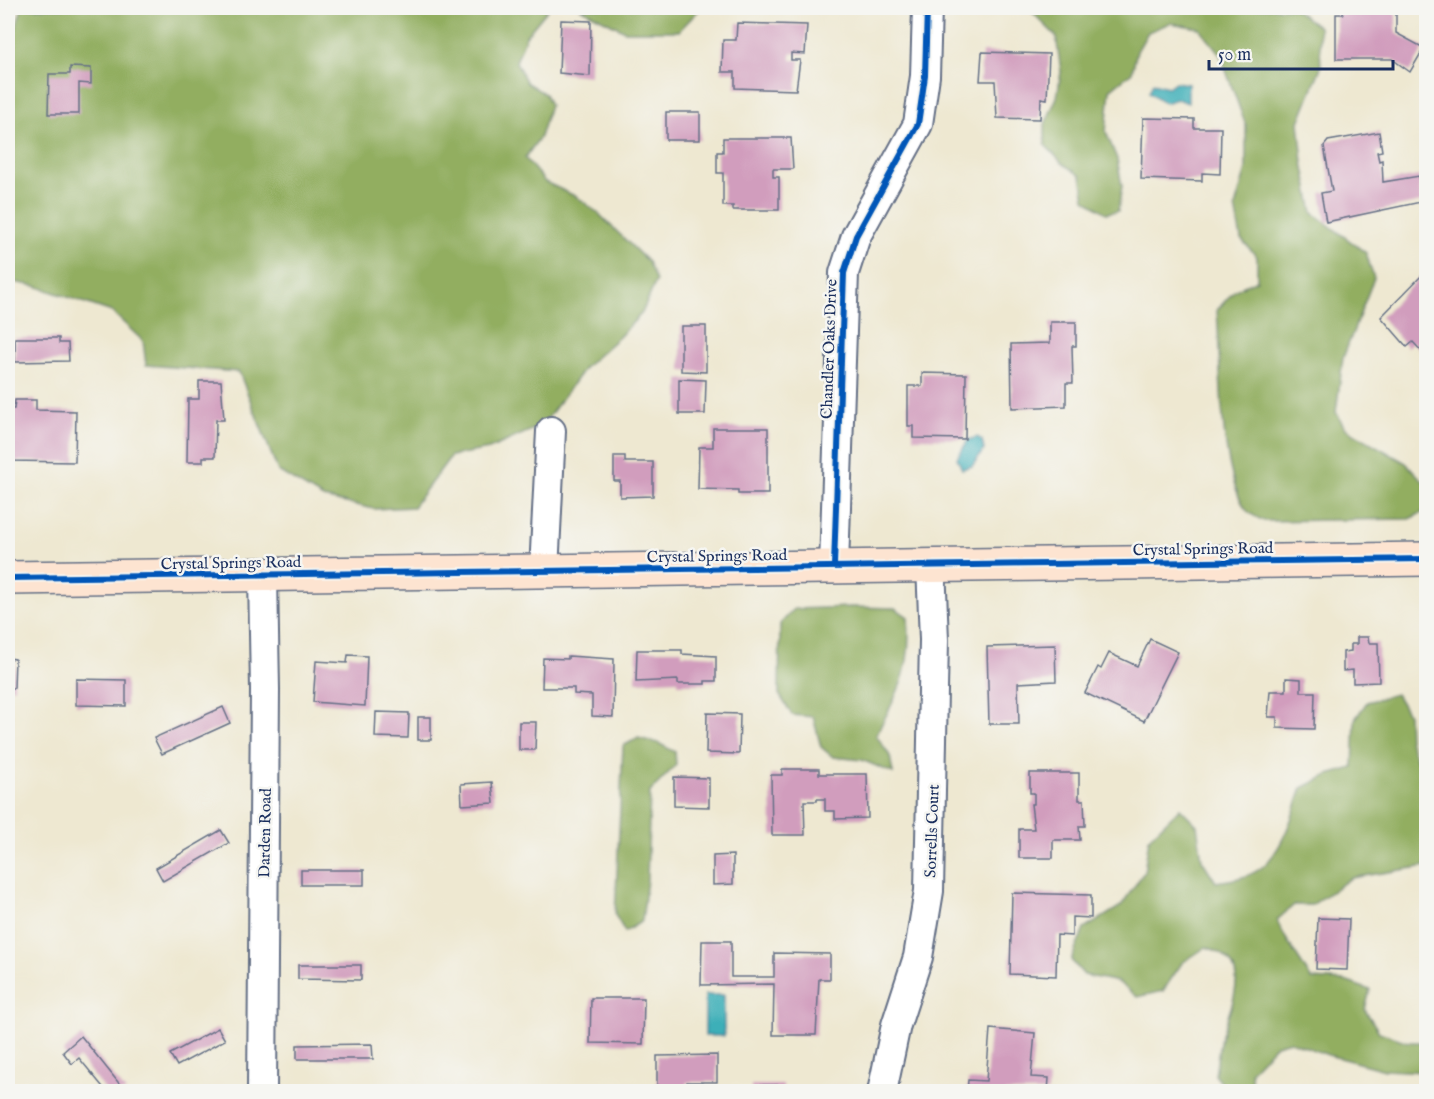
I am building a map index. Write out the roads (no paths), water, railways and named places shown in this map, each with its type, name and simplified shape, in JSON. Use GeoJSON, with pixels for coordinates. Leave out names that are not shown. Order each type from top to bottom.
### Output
{"type":"FeatureCollection","features":[{"type":"Feature","properties":{"kind":"street","name":"Chandler Oaks Drive"},"geometry":{"type":"LineString","coordinates":[[834,566],[844,273],[856,236],[918,124],[925,76],[927,8]]}},
{"type":"Feature","properties":{"kind":"street"},"geometry":{"type":"LineString","coordinates":[[544,571],[551,431]]}},
{"type":"Feature","properties":{"kind":"street","name":"Crystal Springs Road"},"geometry":{"type":"LineString","coordinates":[[8,578],[1426,558]]}},
{"type":"Feature","properties":{"kind":"street","name":"Sorrells Court"},"geometry":{"type":"LineString","coordinates":[[882,1092],[896,1025],[918,957],[929,891],[934,651],[931,565]]}},
{"type":"Feature","properties":{"kind":"street","name":"Darden Road"},"geometry":{"type":"LineString","coordinates":[[262,1092],[263,575]]}},
{"type":"Feature","properties":{"kind":"water"},"geometry":{"type":"Polygon","coordinates":[[[1175,82],[1188,84],[1188,103],[1177,99],[1165,103],[1149,92],[1153,83],[1168,87],[1175,82]]]}},
{"type":"Feature","properties":{"kind":"water"},"geometry":{"type":"Polygon","coordinates":[[[977,437],[982,440],[984,450],[972,466],[962,469],[957,458],[968,440],[977,437]]]}},
{"type":"Feature","properties":{"kind":"water"},"geometry":{"type":"Polygon","coordinates":[[[705,995],[724,995],[724,1036],[705,1036],[705,995]]]}}]}
